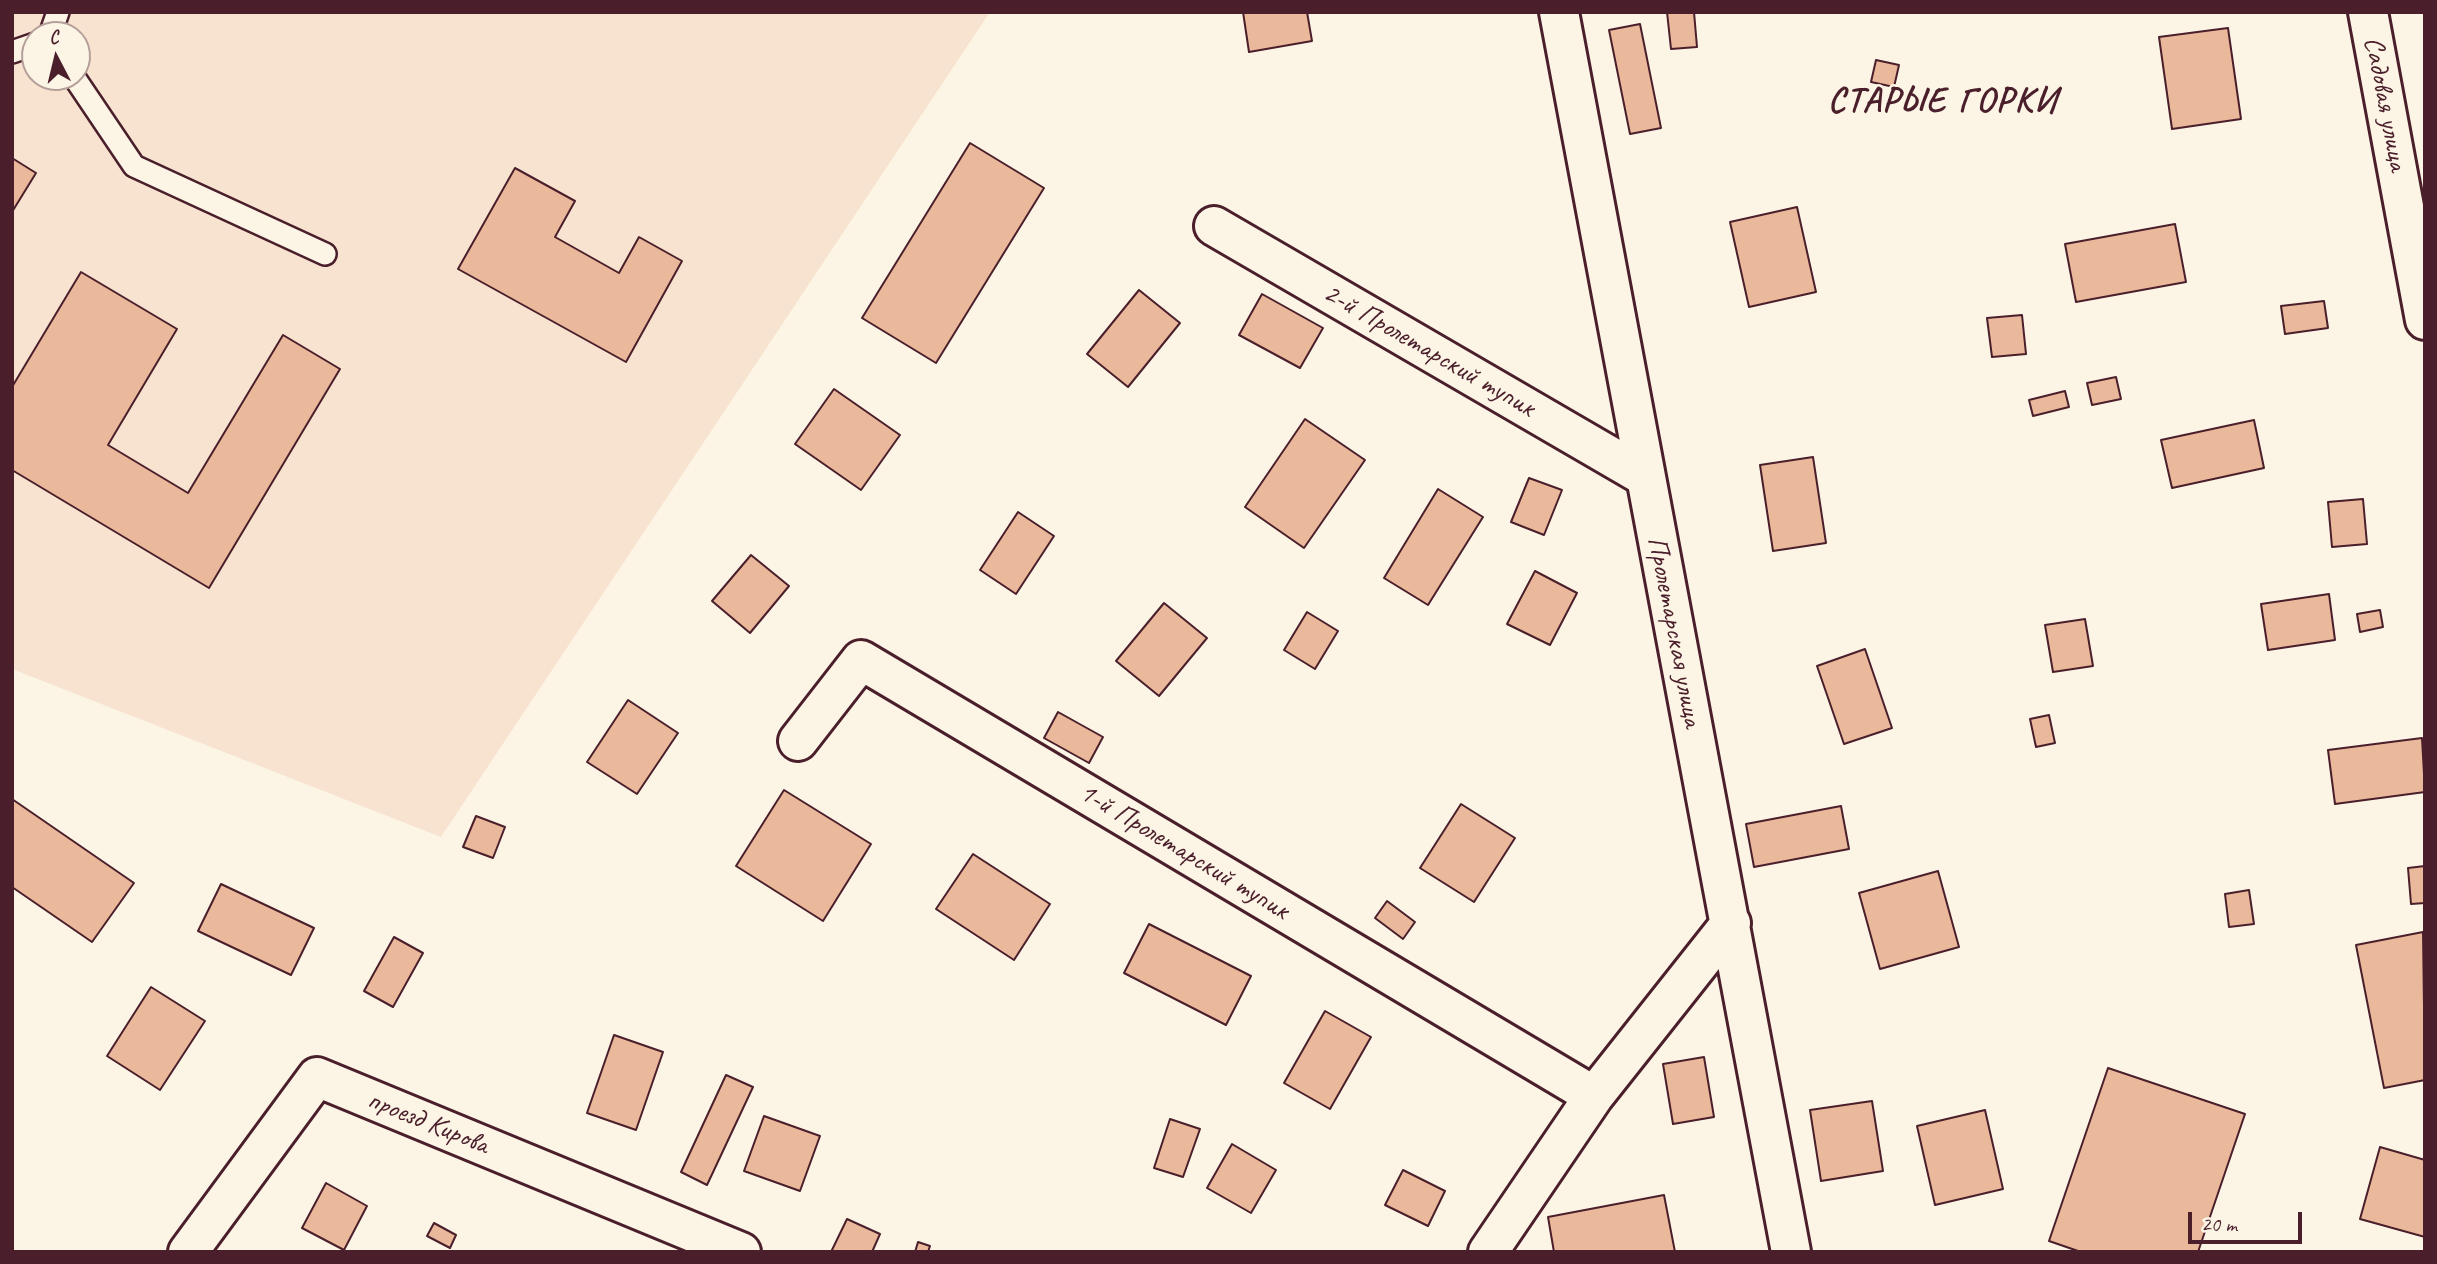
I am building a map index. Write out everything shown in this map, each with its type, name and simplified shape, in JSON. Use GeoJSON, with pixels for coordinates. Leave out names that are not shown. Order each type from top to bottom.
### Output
{"type":"FeatureCollection","features":[{"type":"Feature","properties":{"kind":"street","name":"Пролетарская улица"},"geometry":{"type":"LineString","coordinates":[[1559,12],[1791,1252]]}},
{"type":"Feature","properties":{"kind":"street","name":"Садовая улица"},"geometry":{"type":"LineString","coordinates":[[2368,12],[2425,320]]}},
{"type":"Feature","properties":{"kind":"street","name":"2-й Пролетарский тупик"},"geometry":{"type":"LineString","coordinates":[[1214,226],[1644,476]]}},
{"type":"Feature","properties":{"kind":"street","name":"1-й Пролетарский тупик"},"geometry":{"type":"LineString","coordinates":[[798,741],[861,660],[1594,1096]]}},
{"type":"Feature","properties":{"kind":"street"},"geometry":{"type":"LineString","coordinates":[[1488,1252],[1594,1096],[1731,923]]}},
{"type":"Feature","properties":{"kind":"street","name":"проезд Кирова"},"geometry":{"type":"LineString","coordinates":[[188,1252],[317,1077],[741,1252]]}},
{"type":"Feature","properties":{"kind":"lane"},"geometry":{"type":"LineString","coordinates":[[83,91],[134,166],[325,254]]}},
{"type":"Feature","properties":{"kind":"shaded area"},"geometry":{"type":"Polygon","coordinates":[[[12,12],[990,12],[441,837],[12,669],[12,12]]]}},
{"type":"Feature","properties":{"kind":"building"},"geometry":{"type":"Polygon","coordinates":[[[1243,12],[1307,12],[1312,41],[1249,52],[1243,12]]]}},
{"type":"Feature","properties":{"kind":"building"},"geometry":{"type":"Polygon","coordinates":[[[1667,12],[1694,12],[1697,47],[1671,49],[1667,12]]]}},
{"type":"Feature","properties":{"kind":"building"},"geometry":{"type":"Polygon","coordinates":[[[1640,24],[1661,128],[1630,134],[1609,30],[1640,24]]]}},
{"type":"Feature","properties":{"kind":"building"},"geometry":{"type":"Polygon","coordinates":[[[2228,28],[2241,119],[2172,129],[2159,37],[2228,28]]]}},
{"type":"Feature","properties":{"kind":"building"},"geometry":{"type":"Polygon","coordinates":[[[1876,60],[1899,65],[1894,87],[1871,82],[1876,60]]]}},
{"type":"Feature","properties":{"kind":"building"},"geometry":{"type":"Polygon","coordinates":[[[970,143],[1044,188],[936,363],[862,318],[970,143]]]}},
{"type":"Feature","properties":{"kind":"building"},"geometry":{"type":"Polygon","coordinates":[[[12,158],[36,173],[12,212],[12,158]]]}},
{"type":"Feature","properties":{"kind":"building"},"geometry":{"type":"Polygon","coordinates":[[[515,168],[575,201],[555,237],[619,273],[639,237],[682,261],[626,362],[458,269],[515,168]]]}},
{"type":"Feature","properties":{"kind":"building"},"geometry":{"type":"Polygon","coordinates":[[[1797,207],[1816,292],[1749,307],[1730,222],[1797,207]]]}},
{"type":"Feature","properties":{"kind":"building"},"geometry":{"type":"Polygon","coordinates":[[[2175,224],[2186,282],[2076,302],[2065,244],[2175,224]]]}},
{"type":"Feature","properties":{"kind":"building"},"geometry":{"type":"Polygon","coordinates":[[[81,272],[177,329],[108,445],[188,493],[283,335],[340,369],[209,588],[12,470],[12,387],[81,272]]]}},
{"type":"Feature","properties":{"kind":"building"},"geometry":{"type":"Polygon","coordinates":[[[1139,290],[1180,323],[1128,387],[1087,354],[1139,290]]]}},
{"type":"Feature","properties":{"kind":"building"},"geometry":{"type":"Polygon","coordinates":[[[1262,294],[1323,328],[1300,368],[1239,335],[1262,294]]]}},
{"type":"Feature","properties":{"kind":"building"},"geometry":{"type":"Polygon","coordinates":[[[2324,301],[2328,328],[2285,334],[2281,306],[2324,301]]]}},
{"type":"Feature","properties":{"kind":"building"},"geometry":{"type":"Polygon","coordinates":[[[2022,315],[2026,354],[1992,357],[1987,318],[2022,315]]]}},
{"type":"Feature","properties":{"kind":"building"},"geometry":{"type":"Polygon","coordinates":[[[2116,377],[2121,399],[2092,405],[2087,383],[2116,377]]]}},
{"type":"Feature","properties":{"kind":"building"},"geometry":{"type":"Polygon","coordinates":[[[834,389],[900,435],[861,490],[795,444],[834,389]]]}},
{"type":"Feature","properties":{"kind":"building"},"geometry":{"type":"Polygon","coordinates":[[[2065,391],[2069,407],[2033,416],[2029,400],[2065,391]]]}},
{"type":"Feature","properties":{"kind":"building"},"geometry":{"type":"Polygon","coordinates":[[[1305,419],[1365,460],[1304,548],[1245,507],[1305,419]]]}},
{"type":"Feature","properties":{"kind":"building"},"geometry":{"type":"Polygon","coordinates":[[[2254,420],[2264,468],[2172,488],[2161,440],[2254,420]]]}},
{"type":"Feature","properties":{"kind":"building"},"geometry":{"type":"Polygon","coordinates":[[[1813,457],[1826,543],[1773,551],[1760,465],[1813,457]]]}},
{"type":"Feature","properties":{"kind":"building"},"geometry":{"type":"Polygon","coordinates":[[[1529,478],[1562,490],[1544,535],[1511,522],[1529,478]]]}},
{"type":"Feature","properties":{"kind":"building"},"geometry":{"type":"Polygon","coordinates":[[[1438,489],[1483,517],[1428,605],[1384,578],[1438,489]]]}},
{"type":"Feature","properties":{"kind":"building"},"geometry":{"type":"Polygon","coordinates":[[[2363,499],[2367,544],[2332,547],[2328,502],[2363,499]]]}},
{"type":"Feature","properties":{"kind":"building"},"geometry":{"type":"Polygon","coordinates":[[[1018,512],[1054,536],[1016,594],[980,570],[1018,512]]]}},
{"type":"Feature","properties":{"kind":"building"},"geometry":{"type":"Polygon","coordinates":[[[751,555],[789,586],[750,633],[712,601],[751,555]]]}},
{"type":"Feature","properties":{"kind":"building"},"geometry":{"type":"Polygon","coordinates":[[[1535,571],[1577,593],[1550,645],[1507,624],[1535,571]]]}},
{"type":"Feature","properties":{"kind":"building"},"geometry":{"type":"Polygon","coordinates":[[[2329,594],[2335,640],[2268,650],[2261,604],[2329,594]]]}},
{"type":"Feature","properties":{"kind":"building"},"geometry":{"type":"Polygon","coordinates":[[[1164,603],[1207,638],[1159,696],[1116,661],[1164,603]]]}},
{"type":"Feature","properties":{"kind":"building"},"geometry":{"type":"Polygon","coordinates":[[[2380,610],[2383,627],[2360,632],[2357,614],[2380,610]]]}},
{"type":"Feature","properties":{"kind":"building"},"geometry":{"type":"Polygon","coordinates":[[[1307,612],[1338,631],[1315,669],[1284,650],[1307,612]]]}},
{"type":"Feature","properties":{"kind":"building"},"geometry":{"type":"Polygon","coordinates":[[[2085,619],[2093,666],[2053,672],[2045,625],[2085,619]]]}},
{"type":"Feature","properties":{"kind":"building"},"geometry":{"type":"Polygon","coordinates":[[[1865,649],[1892,728],[1844,744],[1817,666],[1865,649]]]}},
{"type":"Feature","properties":{"kind":"building"},"geometry":{"type":"Polygon","coordinates":[[[628,700],[678,733],[637,794],[587,762],[628,700]]]}},
{"type":"Feature","properties":{"kind":"building"},"geometry":{"type":"Polygon","coordinates":[[[1058,712],[1103,737],[1089,763],[1044,738],[1058,712]]]}},
{"type":"Feature","properties":{"kind":"building"},"geometry":{"type":"Polygon","coordinates":[[[2049,715],[2055,743],[2036,747],[2030,719],[2049,715]]]}},
{"type":"Feature","properties":{"kind":"building"},"geometry":{"type":"Polygon","coordinates":[[[2422,738],[2425,792],[2335,804],[2328,750],[2422,738]]]}},
{"type":"Feature","properties":{"kind":"building"},"geometry":{"type":"Polygon","coordinates":[[[784,790],[871,844],[823,921],[736,866],[784,790]]]}},
{"type":"Feature","properties":{"kind":"building"},"geometry":{"type":"Polygon","coordinates":[[[12,799],[134,883],[92,942],[12,887],[12,799]]]}},
{"type":"Feature","properties":{"kind":"building"},"geometry":{"type":"Polygon","coordinates":[[[1461,804],[1515,838],[1474,902],[1420,868],[1461,804]]]}},
{"type":"Feature","properties":{"kind":"building"},"geometry":{"type":"Polygon","coordinates":[[[1841,806],[1849,849],[1754,867],[1746,824],[1841,806]]]}},
{"type":"Feature","properties":{"kind":"building"},"geometry":{"type":"Polygon","coordinates":[[[476,816],[505,827],[493,858],[463,847],[476,816]]]}},
{"type":"Feature","properties":{"kind":"building"},"geometry":{"type":"Polygon","coordinates":[[[973,854],[1050,904],[1014,960],[936,909],[973,854]]]}},
{"type":"Feature","properties":{"kind":"building"},"geometry":{"type":"Polygon","coordinates":[[[2425,866],[2425,903],[2411,904],[2408,868],[2425,866]]]}},
{"type":"Feature","properties":{"kind":"building"},"geometry":{"type":"Polygon","coordinates":[[[1938,871],[1959,947],[1880,969],[1859,893],[1938,871]]]}},
{"type":"Feature","properties":{"kind":"building"},"geometry":{"type":"Polygon","coordinates":[[[221,884],[314,928],[291,975],[198,931],[221,884]]]}},
{"type":"Feature","properties":{"kind":"building"},"geometry":{"type":"Polygon","coordinates":[[[2249,890],[2254,924],[2229,927],[2225,894],[2249,890]]]}},
{"type":"Feature","properties":{"kind":"building"},"geometry":{"type":"Polygon","coordinates":[[[1387,901],[1415,922],[1403,939],[1375,918],[1387,901]]]}},
{"type":"Feature","properties":{"kind":"building"},"geometry":{"type":"Polygon","coordinates":[[[1149,924],[1251,976],[1226,1025],[1124,973],[1149,924]]]}},
{"type":"Feature","properties":{"kind":"building"},"geometry":{"type":"Polygon","coordinates":[[[2423,932],[2425,1080],[2384,1088],[2356,945],[2423,932]]]}},
{"type":"Feature","properties":{"kind":"building"},"geometry":{"type":"Polygon","coordinates":[[[394,937],[423,953],[393,1007],[364,991],[394,937]]]}},
{"type":"Feature","properties":{"kind":"building"},"geometry":{"type":"Polygon","coordinates":[[[151,987],[205,1021],[160,1090],[107,1056],[151,987]]]}},
{"type":"Feature","properties":{"kind":"building"},"geometry":{"type":"Polygon","coordinates":[[[1325,1011],[1371,1037],[1330,1109],[1284,1083],[1325,1011]]]}},
{"type":"Feature","properties":{"kind":"building"},"geometry":{"type":"Polygon","coordinates":[[[614,1035],[663,1052],[636,1130],[587,1113],[614,1035]]]}},
{"type":"Feature","properties":{"kind":"building"},"geometry":{"type":"Polygon","coordinates":[[[1704,1057],[1714,1117],[1673,1124],[1663,1064],[1704,1057]]]}},
{"type":"Feature","properties":{"kind":"building"},"geometry":{"type":"Polygon","coordinates":[[[2108,1068],[2245,1114],[2198,1252],[2081,1252],[2049,1241],[2108,1068]]]}},
{"type":"Feature","properties":{"kind":"building"},"geometry":{"type":"Polygon","coordinates":[[[726,1075],[753,1087],[707,1185],[681,1172],[726,1075]]]}},
{"type":"Feature","properties":{"kind":"building"},"geometry":{"type":"Polygon","coordinates":[[[1872,1101],[1883,1171],[1821,1181],[1810,1110],[1872,1101]]]}},
{"type":"Feature","properties":{"kind":"building"},"geometry":{"type":"Polygon","coordinates":[[[1985,1110],[2003,1189],[1935,1205],[1917,1126],[1985,1110]]]}},
{"type":"Feature","properties":{"kind":"building"},"geometry":{"type":"Polygon","coordinates":[[[764,1116],[820,1136],[800,1191],[744,1171],[764,1116]]]}},
{"type":"Feature","properties":{"kind":"building"},"geometry":{"type":"Polygon","coordinates":[[[1170,1119],[1200,1129],[1183,1177],[1154,1168],[1170,1119]]]}},
{"type":"Feature","properties":{"kind":"building"},"geometry":{"type":"Polygon","coordinates":[[[1232,1144],[1276,1170],[1251,1213],[1207,1188],[1232,1144]]]}},
{"type":"Feature","properties":{"kind":"building"},"geometry":{"type":"Polygon","coordinates":[[[2380,1147],[2425,1160],[2425,1237],[2360,1219],[2380,1147]]]}},
{"type":"Feature","properties":{"kind":"building"},"geometry":{"type":"Polygon","coordinates":[[[1403,1170],[1445,1191],[1428,1226],[1385,1205],[1403,1170]]]}},
{"type":"Feature","properties":{"kind":"building"},"geometry":{"type":"Polygon","coordinates":[[[326,1183],[367,1206],[344,1250],[302,1228],[326,1183]]]}},
{"type":"Feature","properties":{"kind":"building"},"geometry":{"type":"Polygon","coordinates":[[[1664,1195],[1675,1252],[1554,1252],[1548,1217],[1664,1195]]]}},
{"type":"Feature","properties":{"kind":"building"},"geometry":{"type":"Polygon","coordinates":[[[847,1219],[880,1234],[872,1252],[831,1252],[847,1219]]]}},
{"type":"Feature","properties":{"kind":"building"},"geometry":{"type":"Polygon","coordinates":[[[434,1223],[456,1235],[450,1248],[427,1236],[434,1223]]]}},
{"type":"Feature","properties":{"kind":"building"},"geometry":{"type":"Polygon","coordinates":[[[918,1242],[930,1246],[928,1252],[915,1252],[918,1242]]]}},
{"type":"Feature","properties":{"kind":"district","name":"СТАРЫЕ ГОРКИ"},"geometry":{"type":"Point","coordinates":[1943,102]}}]}
